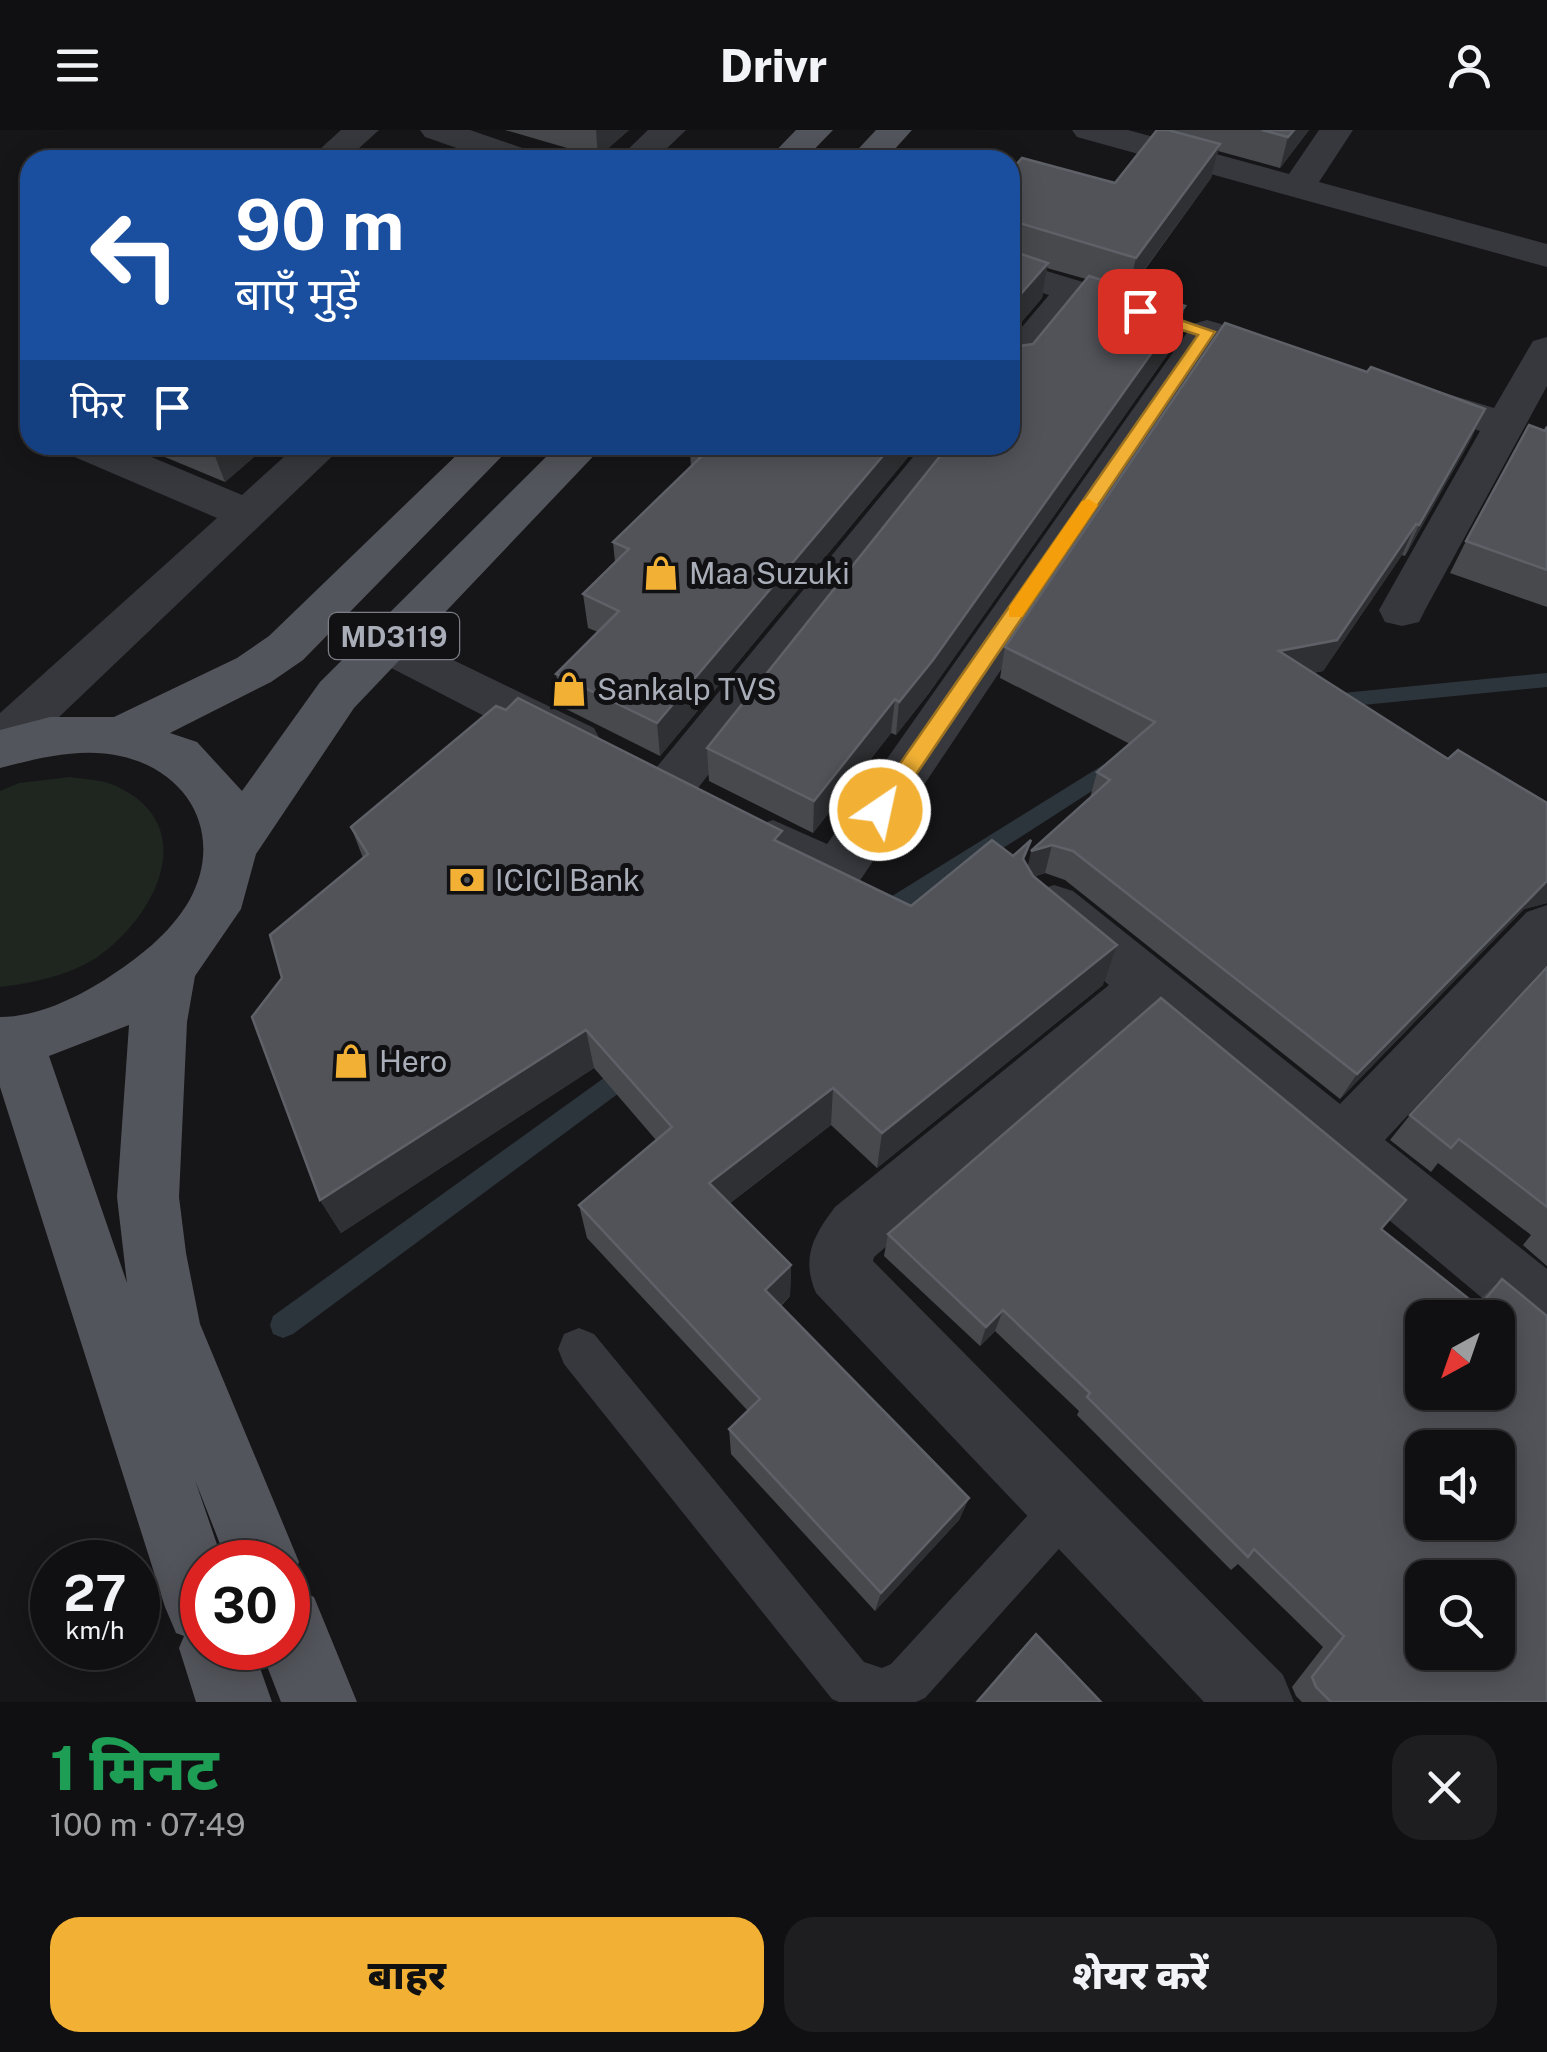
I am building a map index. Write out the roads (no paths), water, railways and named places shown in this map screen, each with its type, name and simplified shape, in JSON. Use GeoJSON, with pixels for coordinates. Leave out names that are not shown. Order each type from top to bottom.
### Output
{"type":"FeatureCollection","features":[{"type":"Feature","properties":{"kind":"main road"},"geometry":{"type":"LineString","coordinates":[[795,150],[816,130]]}},
{"type":"Feature","properties":{"kind":"main road"},"geometry":{"type":"LineString","coordinates":[[874,150],[895,130]]}},
{"type":"Feature","properties":{"kind":"main road","name":"MD3119"},"geometry":{"type":"LineString","coordinates":[[120,736],[254,670],[286,648],[482,455]]}},
{"type":"Feature","properties":{"kind":"main road","name":"MD3119"},"geometry":{"type":"LineString","coordinates":[[231,848],[338,695],[573,455]]}},
{"type":"Feature","properties":{"kind":"main road"},"geometry":{"type":"LineString","coordinates":[[17,733],[120,736],[179,756],[218,795],[231,848],[214,909],[168,968],[98,1015],[7,1042],[180,1543]]}},
{"type":"Feature","properties":{"kind":"main road"},"geometry":{"type":"LineString","coordinates":[[168,968],[158,1022],[148,1197],[154,1253],[168,1324],[254,1540]]}},
{"type":"Feature","properties":{"kind":"main road"},"geometry":{"type":"LineString","coordinates":[[223,1670],[234,1702]]}},
{"type":"Feature","properties":{"kind":"main road"},"geometry":{"type":"LineString","coordinates":[[306,1670],[319,1702]]}},
{"type":"Feature","properties":{"kind":"street"},"geometry":{"type":"LineString","coordinates":[[337,150],[362,130]]}},
{"type":"Feature","properties":{"kind":"street"},"geometry":{"type":"LineString","coordinates":[[437,130],[495,150]]}},
{"type":"Feature","properties":{"kind":"street"},"geometry":{"type":"LineString","coordinates":[[646,150],[670,130]]}},
{"type":"Feature","properties":{"kind":"street"},"geometry":{"type":"LineString","coordinates":[[1089,130],[1547,256]]}},
{"type":"Feature","properties":{"kind":"street"},"geometry":{"type":"LineString","coordinates":[[1298,186],[1336,130]]}},
{"type":"Feature","properties":{"kind":"street"},"geometry":{"type":"LineString","coordinates":[[386,644],[836,874],[1226,338],[1020,274]]}},
{"type":"Feature","properties":{"kind":"street"},"geometry":{"type":"LineString","coordinates":[[1020,356],[1074,290]]}},
{"type":"Feature","properties":{"kind":"street"},"geometry":{"type":"LineString","coordinates":[[1402,610],[1547,349]]}},
{"type":"Feature","properties":{"kind":"street"},"geometry":{"type":"LineString","coordinates":[[1374,385],[1504,425]]}},
{"type":"Feature","properties":{"kind":"street"},"geometry":{"type":"LineString","coordinates":[[108,455],[247,514]]}},
{"type":"Feature","properties":{"kind":"street"},"geometry":{"type":"LineString","coordinates":[[17,733],[311,455]]}},
{"type":"Feature","properties":{"kind":"street"},"geometry":{"type":"LineString","coordinates":[[671,789],[938,455]]}},
{"type":"Feature","properties":{"kind":"street"},"geometry":{"type":"LineString","coordinates":[[1044,899],[1547,1310]]}},
{"type":"Feature","properties":{"kind":"street"},"geometry":{"type":"LineString","coordinates":[[1343,1142],[1547,928]]}},
{"type":"Feature","properties":{"kind":"street"},"geometry":{"type":"LineString","coordinates":[[1152,984],[857,1228],[844,1246],[839,1271],[1256,1702]]}},
{"type":"Feature","properties":{"kind":"lane"},"geometry":{"type":"LineString","coordinates":[[578,1350],[848,1682],[882,1692],[908,1680],[1068,1506]]}},
{"type":"Feature","properties":{"kind":"waterway"},"geometry":{"type":"LineString","coordinates":[[1322,702],[1547,680]]}},
{"type":"Feature","properties":{"kind":"waterway"},"geometry":{"type":"LineString","coordinates":[[876,918],[1119,763]]}},
{"type":"Feature","properties":{"kind":"waterway"},"geometry":{"type":"LineString","coordinates":[[283,1325],[633,1068]]}},
{"type":"Feature","properties":{"kind":"place","name":"Maa Suzuki"},"geometry":{"type":"Point","coordinates":[661,573]}},
{"type":"Feature","properties":{"kind":"place","name":"Sankalp TVS"},"geometry":{"type":"Point","coordinates":[569,689]}},
{"type":"Feature","properties":{"kind":"place","name":"ICICI Bank"},"geometry":{"type":"Point","coordinates":[467,880]}},
{"type":"Feature","properties":{"kind":"place","name":"Hero"},"geometry":{"type":"Point","coordinates":[351,1061]}}]}
